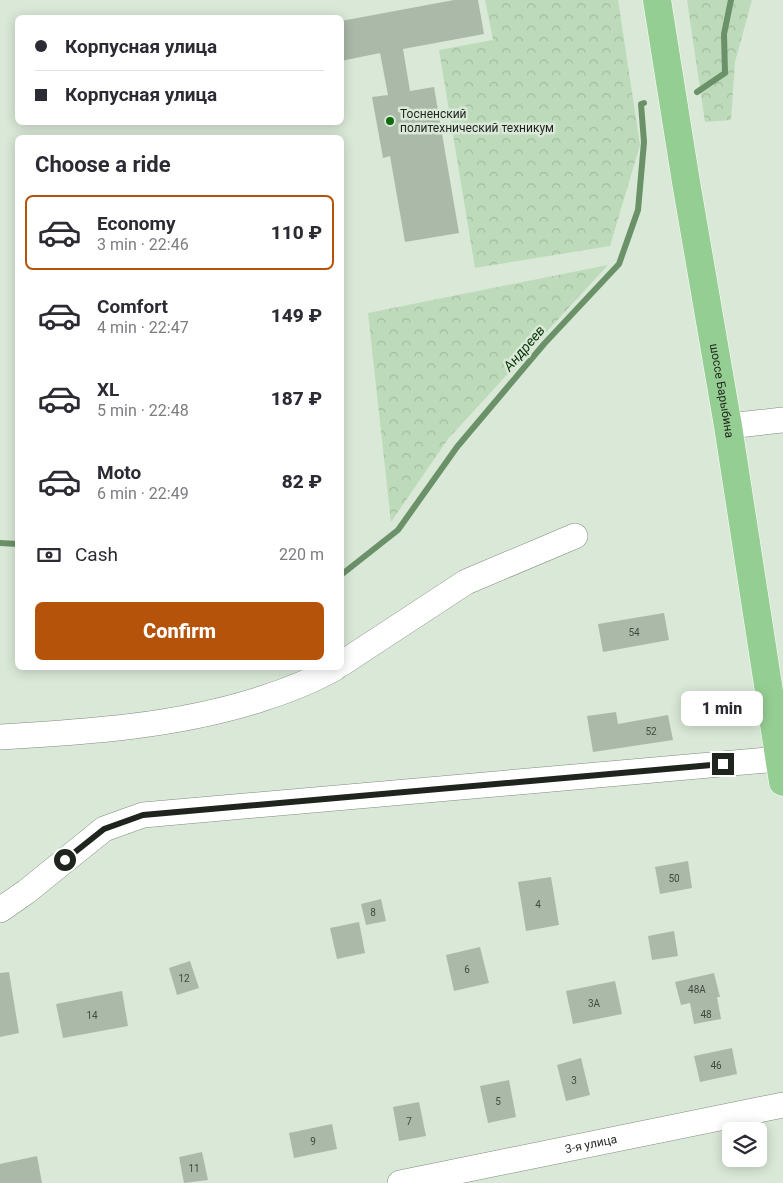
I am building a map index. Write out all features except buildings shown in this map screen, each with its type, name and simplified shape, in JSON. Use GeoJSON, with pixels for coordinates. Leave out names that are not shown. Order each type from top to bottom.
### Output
{"type":"FeatureCollection","features":[{"type":"Feature","properties":{"kind":"main road","name":"шоссе Барыбина"},"geometry":{"type":"LineString","coordinates":[[657,0],[728,426],[781,771]]}},
{"type":"Feature","properties":{"kind":"street"},"geometry":{"type":"LineString","coordinates":[[728,426],[783,420]]}},
{"type":"Feature","properties":{"kind":"street"},"geometry":{"type":"LineString","coordinates":[[344,662],[466,582],[575,536]]}},
{"type":"Feature","properties":{"kind":"street"},"geometry":{"type":"LineString","coordinates":[[0,737],[118,728],[178,720],[240,706],[289,690],[331,670]]}},
{"type":"Feature","properties":{"kind":"street"},"geometry":{"type":"LineString","coordinates":[[0,910],[26,892],[104,829],[143,815],[781,771]]}},
{"type":"Feature","properties":{"kind":"street","name":"3-я улица"},"geometry":{"type":"LineString","coordinates":[[400,1183],[783,1105]]}},
{"type":"Feature","properties":{"kind":"green space"},"geometry":{"type":"Polygon","coordinates":[[[485,0],[618,0],[640,145],[610,246],[475,268],[439,50],[493,40],[485,0]]]}},
{"type":"Feature","properties":{"kind":"green space"},"geometry":{"type":"Polygon","coordinates":[[[687,0],[752,0],[735,62],[731,120],[705,122],[687,0]]]}},
{"type":"Feature","properties":{"kind":"green space"},"geometry":{"type":"Polygon","coordinates":[[[608,265],[448,439],[391,522],[368,313],[608,265]]]}},
{"type":"Feature","properties":{"kind":"waterway","name":"Андреев"},"geometry":{"type":"LineString","coordinates":[[697,92],[725,73],[724,34],[731,0]]}},
{"type":"Feature","properties":{"kind":"waterway","name":"Андреев"},"geometry":{"type":"LineString","coordinates":[[344,573],[398,530],[457,447],[544,344],[619,264],[638,210],[644,142],[641,104],[644,103]]}},
{"type":"Feature","properties":{"kind":"waterway","name":"Андреев"},"geometry":{"type":"LineString","coordinates":[[0,543],[15,544]]}},
{"type":"Feature","properties":{"kind":"place","name":"Тосненский политехнический техникум"},"geometry":{"type":"Point","coordinates":[390,121]}},
{"type":"Feature","properties":{"kind":"route"},"geometry":{"type":"LineString","coordinates":[[65,860],[104,829],[143,815],[723,764]]}}]}
